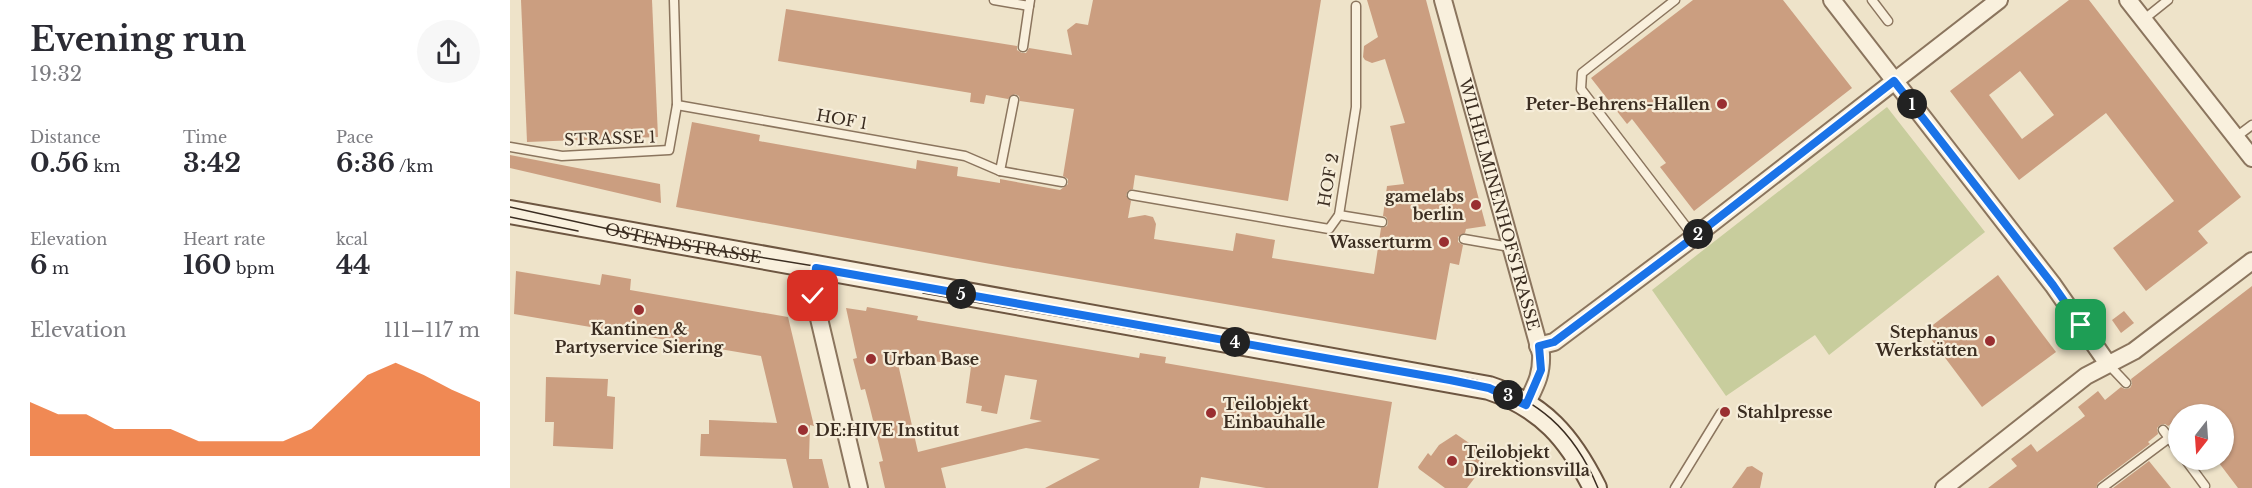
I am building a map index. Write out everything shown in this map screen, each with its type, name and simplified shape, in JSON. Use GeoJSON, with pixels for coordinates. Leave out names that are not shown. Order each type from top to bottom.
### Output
{"type":"FeatureCollection","features":[{"type":"Feature","properties":{"kind":"street","name":"WILHELMINENHOFSTRASSE"},"geometry":{"type":"LineString","coordinates":[[1443,0],[1539,346],[1541,370],[1526,405]]}},
{"type":"Feature","properties":{"kind":"street"},"geometry":{"type":"LineString","coordinates":[[1832,0],[2053,285],[2108,364]]}},
{"type":"Feature","properties":{"kind":"street"},"geometry":{"type":"LineString","coordinates":[[1539,346],[1554,342],[1694,237],[1999,0]]}},
{"type":"Feature","properties":{"kind":"street"},"geometry":{"type":"LineString","coordinates":[[2128,0],[2252,158]]}},
{"type":"Feature","properties":{"kind":"street","name":"OSTENDSTRASSE"},"geometry":{"type":"LineString","coordinates":[[510,212],[1450,380],[1489,388],[1526,405]]}},
{"type":"Feature","properties":{"kind":"street"},"geometry":{"type":"LineString","coordinates":[[1944,488],[2086,376],[2134,351],[2252,261]]}},
{"type":"Feature","properties":{"kind":"street"},"geometry":{"type":"LineString","coordinates":[[816,268],[813,293],[859,488]]}},
{"type":"Feature","properties":{"kind":"street"},"geometry":{"type":"LineString","coordinates":[[1526,405],[1545,418],[1566,438],[1595,488]]}},
{"type":"Feature","properties":{"kind":"lane","name":"STRASSE 1"},"geometry":{"type":"LineString","coordinates":[[510,147],[562,156],[669,150],[676,105],[674,0]]}},
{"type":"Feature","properties":{"kind":"lane"},"geometry":{"type":"LineString","coordinates":[[994,0],[1030,3],[1023,47]]}},
{"type":"Feature","properties":{"kind":"lane"},"geometry":{"type":"LineString","coordinates":[[1675,0],[1582,73],[1581,89],[1694,237]]}},
{"type":"Feature","properties":{"kind":"lane"},"geometry":{"type":"LineString","coordinates":[[1872,0],[1888,21]]}},
{"type":"Feature","properties":{"kind":"lane"},"geometry":{"type":"LineString","coordinates":[[2143,20],[2168,0]]}},
{"type":"Feature","properties":{"kind":"lane","name":"HOF 2"},"geometry":{"type":"LineString","coordinates":[[1132,195],[1329,229],[1339,215],[1356,107],[1356,6]]}},
{"type":"Feature","properties":{"kind":"lane"},"geometry":{"type":"LineString","coordinates":[[1000,171],[1014,100]]}},
{"type":"Feature","properties":{"kind":"lane","name":"HOF 1"},"geometry":{"type":"LineString","coordinates":[[676,105],[964,156],[1000,171],[1062,182]]}},
{"type":"Feature","properties":{"kind":"lane"},"geometry":{"type":"LineString","coordinates":[[2236,137],[2252,125]]}},
{"type":"Feature","properties":{"kind":"lane"},"geometry":{"type":"LineString","coordinates":[[1339,215],[1382,222]]}},
{"type":"Feature","properties":{"kind":"lane"},"geometry":{"type":"LineString","coordinates":[[1464,239],[1510,247]]}},
{"type":"Feature","properties":{"kind":"lane"},"geometry":{"type":"LineString","coordinates":[[2108,364],[2126,383]]}},
{"type":"Feature","properties":{"kind":"lane"},"geometry":{"type":"LineString","coordinates":[[1675,488],[1721,413]]}},
{"type":"Feature","properties":{"kind":"lane"},"geometry":{"type":"LineString","coordinates":[[2102,488],[2166,434],[2168,437]]}},
{"type":"Feature","properties":{"kind":"lane"},"geometry":{"type":"LineString","coordinates":[[2193,470],[2205,486]]}},
{"type":"Feature","properties":{"kind":"green space"},"geometry":{"type":"Polygon","coordinates":[[[1887,107],[1985,232],[1829,355],[1815,335],[1726,396],[1652,290],[1887,107]]]}},
{"type":"Feature","properties":{"kind":"building"},"geometry":{"type":"Polygon","coordinates":[[[521,0],[652,0],[658,137],[527,142],[521,0]]]}},
{"type":"Feature","properties":{"kind":"building"},"geometry":{"type":"Polygon","coordinates":[[[1093,0],[1321,0],[1288,201],[1135,175],[1133,189],[1126,195],[1131,201],[1128,218],[1145,215],[1153,217],[1156,224],[1154,239],[1233,251],[1236,233],[1275,240],[1272,258],[1374,274],[1381,228],[1387,226],[1388,222],[1383,216],[1387,186],[1404,184],[1390,126],[1405,123],[1385,59],[1372,63],[1363,57],[1364,46],[1378,37],[1367,0],[1426,0],[1486,226],[1466,229],[1465,233],[1458,237],[1458,242],[1463,245],[1459,265],[1450,263],[1436,340],[985,263],[676,207],[692,122],[760,135],[759,141],[916,169],[917,160],[958,167],[957,176],[1000,183],[1000,179],[1060,190],[1068,184],[1068,179],[1063,176],[1074,109],[1020,101],[1019,96],[1015,94],[1008,99],[986,95],[984,104],[970,102],[971,93],[778,61],[786,9],[1017,46],[1017,50],[1022,53],[1026,53],[1029,48],[1072,55],[1067,30],[1076,23],[1088,25],[1093,0]]]}},
{"type":"Feature","properties":{"kind":"building","name":"Peter-Behrens-Hallen"},"geometry":{"type":"Polygon","coordinates":[[[1693,0],[1783,0],[1852,88],[1694,211],[1660,167],[1666,163],[1632,119],[1627,124],[1591,78],[1693,0]]]}},
{"type":"Feature","properties":{"kind":"building"},"geometry":{"type":"Polygon","coordinates":[[[2069,0],[2089,0],[2241,197],[2198,231],[2208,243],[2146,291],[2113,248],[2174,201],[2106,113],[2019,180],[1950,91],[2069,0]],[[2020,71],[1989,95],[2022,139],[2054,115],[2020,71]]]}},
{"type":"Feature","properties":{"kind":"building"},"geometry":{"type":"Polygon","coordinates":[[[510,155],[660,184],[661,203],[510,168],[510,155]]]}},
{"type":"Feature","properties":{"kind":"building"},"geometry":{"type":"Polygon","coordinates":[[[516,271],[600,285],[602,274],[631,279],[630,290],[788,317],[814,426],[810,425],[809,459],[822,459],[829,488],[793,488],[786,459],[700,456],[701,434],[709,434],[709,420],[777,423],[761,356],[514,314],[516,271]]]}},
{"type":"Feature","properties":{"kind":"building","name":"Stephanus Werkstätten"},"geometry":{"type":"Polygon","coordinates":[[[1998,275],[2056,352],[1982,407],[1925,331],[1998,275]]]}},
{"type":"Feature","properties":{"kind":"building"},"geometry":{"type":"Polygon","coordinates":[[[2252,286],[2252,488],[2238,488],[2224,470],[2234,470],[2234,404],[2168,404],[2168,426],[2160,425],[2157,428],[2158,434],[2148,442],[2150,444],[2098,483],[2096,488],[1988,488],[2017,466],[2011,459],[2031,444],[2037,452],[2085,416],[2078,407],[2098,391],[2105,400],[2121,387],[2130,388],[2131,379],[2252,286]]]}},
{"type":"Feature","properties":{"kind":"building","name":"Teilobjekt Einbauhalle"},"geometry":{"type":"Polygon","coordinates":[[[867,307],[918,316],[917,320],[1139,358],[1140,353],[1166,357],[1165,363],[1392,402],[1378,488],[1266,488],[1201,477],[1199,488],[1045,488],[1100,459],[1026,448],[941,468],[946,488],[885,488],[879,462],[883,461],[870,408],[865,389],[861,390],[853,359],[857,358],[846,308],[866,311],[867,307]],[[896,355],[918,452],[1042,421],[1030,419],[1037,380],[1005,375],[997,414],[981,411],[982,406],[966,403],[971,367],[896,355]]]}},
{"type":"Feature","properties":{"kind":"building"},"geometry":{"type":"Polygon","coordinates":[[[2124,311],[2134,323],[2121,333],[2112,320],[2124,311]]]}},
{"type":"Feature","properties":{"kind":"building"},"geometry":{"type":"Polygon","coordinates":[[[546,377],[608,379],[607,396],[615,397],[613,449],[553,446],[554,422],[545,422],[546,377]]]}},
{"type":"Feature","properties":{"kind":"building","name":"Teilobjekt Direktionsvilla"},"geometry":{"type":"Polygon","coordinates":[[[1456,434],[1485,454],[1481,460],[1486,463],[1467,488],[1445,488],[1418,467],[1428,453],[1431,456],[1439,445],[1456,434]]]}},
{"type":"Feature","properties":{"kind":"building"},"geometry":{"type":"Polygon","coordinates":[[[2149,461],[2171,488],[2113,488],[2149,461]]]}},
{"type":"Feature","properties":{"kind":"building"},"geometry":{"type":"Polygon","coordinates":[[[1752,466],[1763,473],[1760,488],[1732,488],[1747,467],[1752,466]]]}},
{"type":"Feature","properties":{"kind":"tram line"},"geometry":{"type":"LineString","coordinates":[[510,207],[667,242],[992,295],[1476,380],[1517,396],[1535,406],[1551,419],[1577,449],[1598,488]]}},
{"type":"Feature","properties":{"kind":"tram line"},"geometry":{"type":"LineString","coordinates":[[510,217],[578,231]]}},
{"type":"Feature","properties":{"kind":"tram line"},"geometry":{"type":"LineString","coordinates":[[923,293],[1364,369]]}},
{"type":"Feature","properties":{"kind":"place","name":"Peter-Behrens-Hallen"},"geometry":{"type":"Point","coordinates":[1722,104]}},
{"type":"Feature","properties":{"kind":"place","name":"gamelabs berlin"},"geometry":{"type":"Point","coordinates":[1476,205]}},
{"type":"Feature","properties":{"kind":"place","name":"Wasserturm"},"geometry":{"type":"Point","coordinates":[1444,242]}},
{"type":"Feature","properties":{"kind":"place","name":"Kantinen & Partyservice Siering"},"geometry":{"type":"Point","coordinates":[639,310]}},
{"type":"Feature","properties":{"kind":"place","name":"Stephanus Werkstätten"},"geometry":{"type":"Point","coordinates":[1990,341]}},
{"type":"Feature","properties":{"kind":"place","name":"Urban Base"},"geometry":{"type":"Point","coordinates":[871,359]}},
{"type":"Feature","properties":{"kind":"place","name":"Stahlpresse"},"geometry":{"type":"Point","coordinates":[1725,412]}},
{"type":"Feature","properties":{"kind":"place","name":"Teilobjekt Einbauhalle"},"geometry":{"type":"Point","coordinates":[1211,413]}},
{"type":"Feature","properties":{"kind":"place","name":"DE:HIVE Institut"},"geometry":{"type":"Point","coordinates":[803,430]}},
{"type":"Feature","properties":{"kind":"place","name":"Teilobjekt Direktionsvilla"},"geometry":{"type":"Point","coordinates":[1452,461]}},
{"type":"Feature","properties":{"kind":"route"},"geometry":{"type":"LineString","coordinates":[[813,296],[816,268],[1450,380],[1489,388],[1526,405],[1539,380],[1541,354],[1539,346],[1554,342],[1694,237],[1894,81],[2053,285],[2081,325]]}}]}
